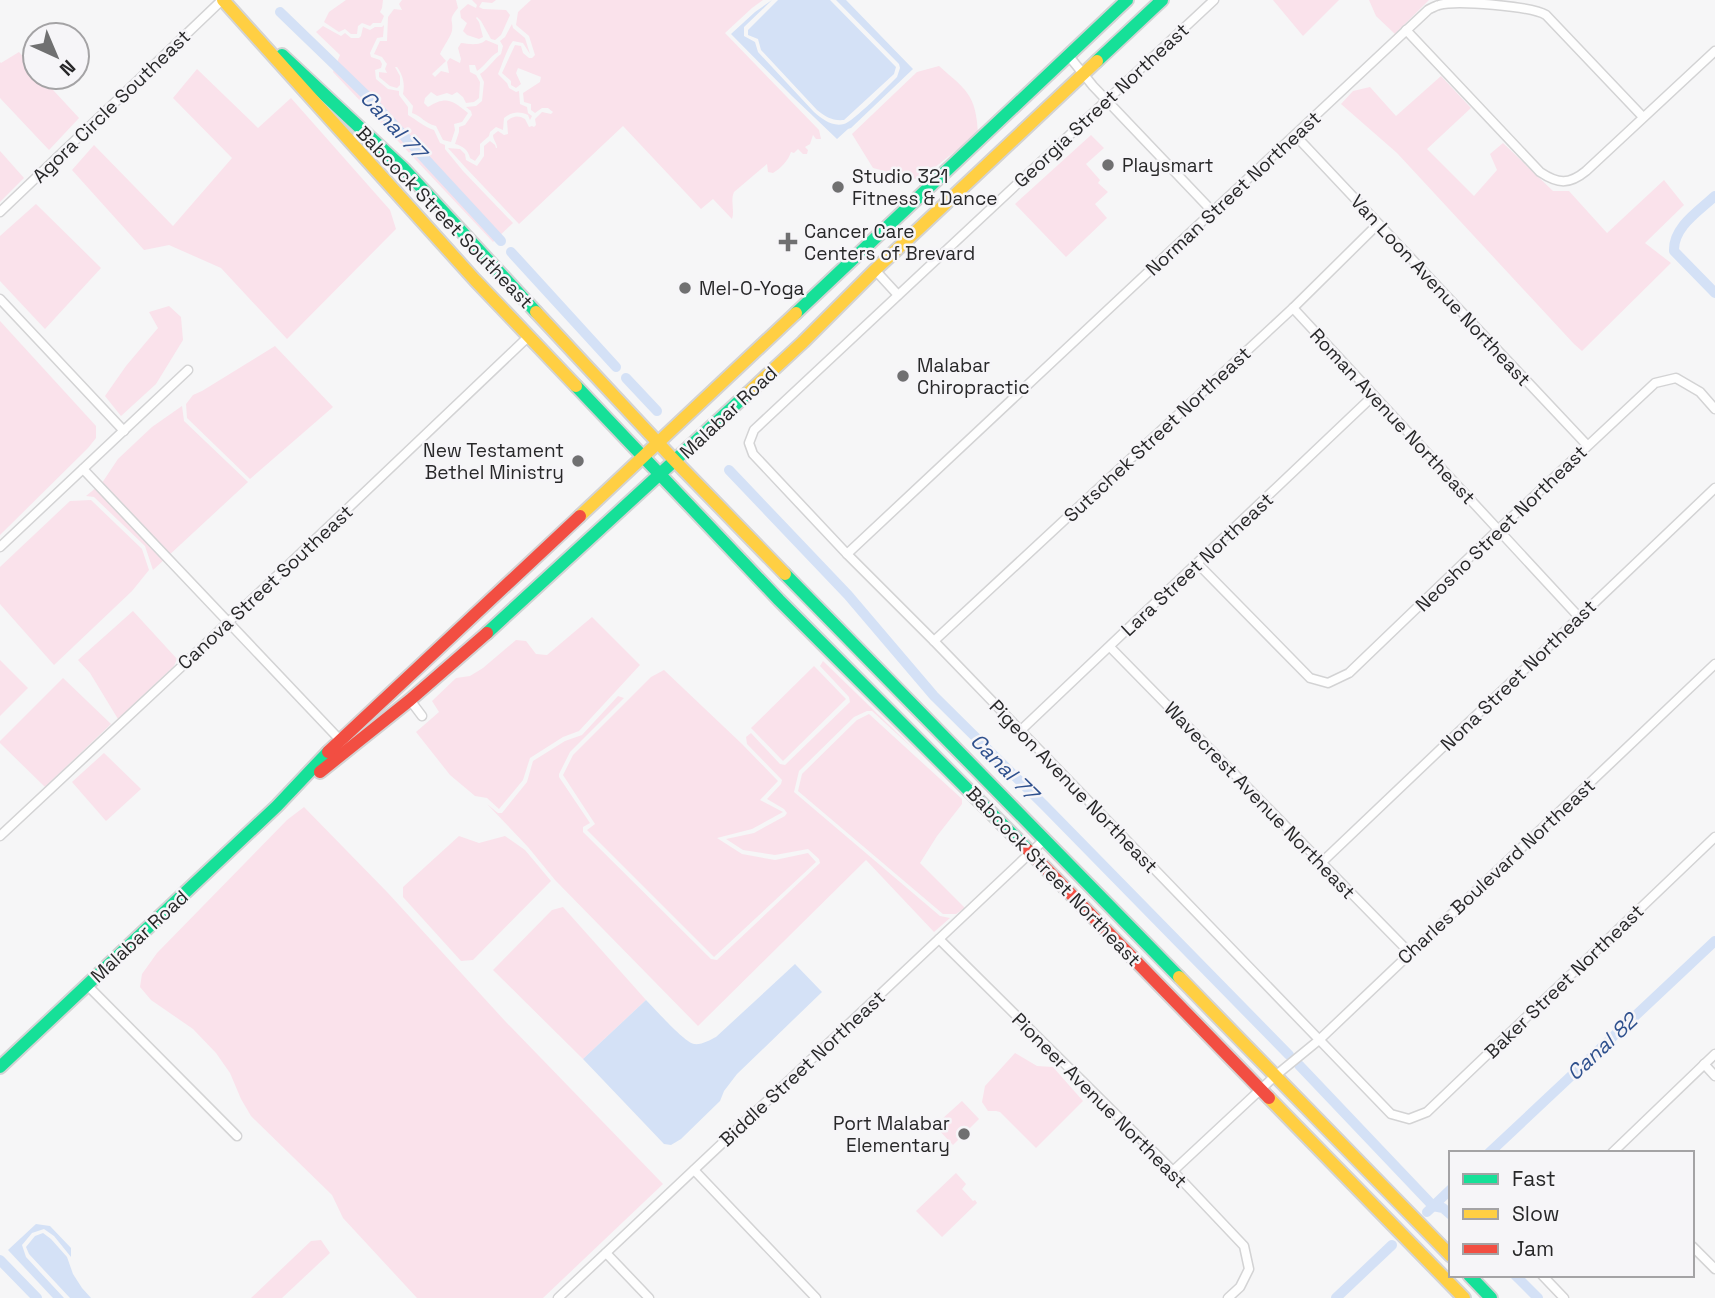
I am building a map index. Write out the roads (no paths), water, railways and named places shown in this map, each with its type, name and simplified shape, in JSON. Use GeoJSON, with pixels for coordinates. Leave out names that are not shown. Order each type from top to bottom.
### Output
{"type":"FeatureCollection","features":[{"type":"Feature","properties":{"kind":"main road","name":"Babcock Street Southeast"},"geometry":{"type":"LineString","coordinates":[[643,456],[412,211],[223,0],[404,169],[657,442]]}},
{"type":"Feature","properties":{"kind":"main road","name":"Malabar Road"},"geometry":{"type":"LineString","coordinates":[[0,1067],[344,744],[452,636],[1127,0]]}},
{"type":"Feature","properties":{"kind":"main road","name":"Malabar Road"},"geometry":{"type":"LineString","coordinates":[[344,744],[410,700],[502,620],[803,342],[875,270],[1162,0]]}},
{"type":"Feature","properties":{"kind":"main road"},"geometry":{"type":"LineString","coordinates":[[875,270],[877,249],[887,227]]}},
{"type":"Feature","properties":{"kind":"main road","name":"Babcock Street Northeast"},"geometry":{"type":"LineString","coordinates":[[657,442],[1449,1254]]}},
{"type":"Feature","properties":{"kind":"main road","name":"Babcock Street Northeast"},"geometry":{"type":"LineString","coordinates":[[643,456],[779,600],[1031,852],[1464,1298]]}},
{"type":"Feature","properties":{"kind":"main road"},"geometry":{"type":"LineString","coordinates":[[410,700],[407,684],[446,648],[452,636]]}},
{"type":"Feature","properties":{"kind":"main road"},"geometry":{"type":"LineString","coordinates":[[876,696],[881,692],[908,700]]}},
{"type":"Feature","properties":{"kind":"main road"},"geometry":{"type":"LineString","coordinates":[[1471,1277],[1491,1298]]}},
{"type":"Feature","properties":{"kind":"street","name":"Agora Circle Southeast"},"geometry":{"type":"LineString","coordinates":[[0,212],[222,0]]}},
{"type":"Feature","properties":{"kind":"street","name":"Georgia Street Northeast"},"geometry":{"type":"LineString","coordinates":[[749,443],[754,430],[1213,0]]}},
{"type":"Feature","properties":{"kind":"street","name":"Norman Street Northeast"},"geometry":{"type":"LineString","coordinates":[[847,554],[1428,10],[1448,4],[1503,3],[1538,10],[1546,15],[1643,117]]}},
{"type":"Feature","properties":{"kind":"street"},"geometry":{"type":"LineString","coordinates":[[1406,30],[1540,172],[1560,182],[1571,180],[1586,171],[1715,51]]}},
{"type":"Feature","properties":{"kind":"street"},"geometry":{"type":"LineString","coordinates":[[1068,55],[1213,212]]}},
{"type":"Feature","properties":{"kind":"street","name":"Van Loon Avenue Northeast"},"geometry":{"type":"LineString","coordinates":[[1295,135],[1587,445]]}},
{"type":"Feature","properties":{"kind":"street","name":"Sutschek Street Northeast"},"geometry":{"type":"LineString","coordinates":[[934,641],[1293,308],[1378,224]]}},
{"type":"Feature","properties":{"kind":"street"},"geometry":{"type":"LineString","coordinates":[[875,270],[898,295]]}},
{"type":"Feature","properties":{"kind":"street"},"geometry":{"type":"LineString","coordinates":[[0,299],[124,431]]}},
{"type":"Feature","properties":{"kind":"street","name":"Roman Avenue Northeast"},"geometry":{"type":"LineString","coordinates":[[1293,308],[1579,617]]}},
{"type":"Feature","properties":{"kind":"street","name":"Canova Street Southeast"},"geometry":{"type":"LineString","coordinates":[[0,836],[529,336]]}},
{"type":"Feature","properties":{"kind":"street"},"geometry":{"type":"LineString","coordinates":[[0,547],[188,370]]}},
{"type":"Feature","properties":{"kind":"street","name":"Neosho Street Northeast"},"geometry":{"type":"LineString","coordinates":[[1198,564],[1310,678],[1328,683],[1349,673],[1655,383],[1676,378],[1700,392],[1715,409]]}},
{"type":"Feature","properties":{"kind":"street","name":"Lara Street Northeast"},"geometry":{"type":"LineString","coordinates":[[1020,731],[1373,396]]}},
{"type":"Feature","properties":{"kind":"street","name":"Pigeon Avenue Northeast"},"geometry":{"type":"LineString","coordinates":[[749,443],[753,454],[847,554],[1391,1114],[1409,1119]]}},
{"type":"Feature","properties":{"kind":"street"},"geometry":{"type":"LineString","coordinates":[[83,469],[344,744]]}},
{"type":"Feature","properties":{"kind":"street","name":"Nona Street Northeast"},"geometry":{"type":"LineString","coordinates":[[1321,863],[1715,488]]}},
{"type":"Feature","properties":{"kind":"street","name":"Wavecrest Avenue Northeast"},"geometry":{"type":"LineString","coordinates":[[1110,647],[1409,953]]}},
{"type":"Feature","properties":{"kind":"street","name":"Charles Boulevard Northeast"},"geometry":{"type":"LineString","coordinates":[[1172,1171],[1275,1076],[1319,1040],[1715,664]]}},
{"type":"Feature","properties":{"kind":"street"},"geometry":{"type":"LineString","coordinates":[[410,700],[422,716]]}},
{"type":"Feature","properties":{"kind":"street","name":"Baker Street Northeast"},"geometry":{"type":"LineString","coordinates":[[1409,1119],[1427,1112],[1715,837]]}},
{"type":"Feature","properties":{"kind":"street","name":"Biddle Street Northeast"},"geometry":{"type":"LineString","coordinates":[[558,1298],[1045,839]]}},
{"type":"Feature","properties":{"kind":"street","name":"Pioneer Avenue Northeast"},"geometry":{"type":"LineString","coordinates":[[939,939],[1244,1246],[1249,1269],[1241,1287],[1228,1298]]}},
{"type":"Feature","properties":{"kind":"street"},"geometry":{"type":"LineString","coordinates":[[87,985],[237,1136]]}},
{"type":"Feature","properties":{"kind":"street"},"geometry":{"type":"LineString","coordinates":[[1614,1151],[1715,1054]]}},
{"type":"Feature","properties":{"kind":"street"},"geometry":{"type":"LineString","coordinates":[[1704,1064],[1715,1076]]}},
{"type":"Feature","properties":{"kind":"street"},"geometry":{"type":"LineString","coordinates":[[694,1170],[816,1298]]}},
{"type":"Feature","properties":{"kind":"street"},"geometry":{"type":"LineString","coordinates":[[1694,1248],[1715,1269]]}},
{"type":"Feature","properties":{"kind":"street"},"geometry":{"type":"LineString","coordinates":[[606,1253],[649,1298]]}},
{"type":"Feature","properties":{"kind":"street"},"geometry":{"type":"LineString","coordinates":[[1544,1277],[1564,1298]]}},
{"type":"Feature","properties":{"kind":"water"},"geometry":{"type":"Polygon","coordinates":[[[772,0],[744,27],[744,36],[755,42],[758,52],[814,112],[828,122],[840,125],[848,122],[897,77],[900,68],[836,0],[846,0],[913,69],[837,139],[731,34],[772,0]]]}},
{"type":"Feature","properties":{"kind":"water"},"geometry":{"type":"Polygon","coordinates":[[[778,0],[830,0],[896,67],[894,74],[844,120],[823,115],[761,50],[758,39],[748,35],[748,30],[778,0]]]}},
{"type":"Feature","properties":{"kind":"water"},"geometry":{"type":"Polygon","coordinates":[[[795,964],[822,992],[737,1074],[720,1101],[681,1139],[671,1145],[664,1144],[583,1059],[646,1000],[689,1042],[697,1044],[709,1041],[795,964]]]}},
{"type":"Feature","properties":{"kind":"water"},"geometry":{"type":"Polygon","coordinates":[[[36,1224],[50,1226],[71,1248],[71,1257],[54,1236],[44,1229],[32,1233],[22,1245],[26,1257],[64,1298],[53,1298],[8,1250],[36,1224]]]}},
{"type":"Feature","properties":{"kind":"water"},"geometry":{"type":"Polygon","coordinates":[[[43,1233],[67,1257],[73,1274],[91,1298],[70,1298],[29,1254],[26,1247],[35,1236],[43,1233]]]}},
{"type":"Feature","properties":{"kind":"waterway","name":"Canal 77"},"geometry":{"type":"LineString","coordinates":[[280,12],[368,97],[501,241]]}},
{"type":"Feature","properties":{"kind":"waterway"},"geometry":{"type":"LineString","coordinates":[[1715,196],[1682,227],[1674,251],[1715,293]]}},
{"type":"Feature","properties":{"kind":"waterway","name":"Canal 77"},"geometry":{"type":"LineString","coordinates":[[511,252],[616,367]]}},
{"type":"Feature","properties":{"kind":"waterway","name":"Canal 77"},"geometry":{"type":"LineString","coordinates":[[626,378],[657,411]]}},
{"type":"Feature","properties":{"kind":"waterway","name":"Canal 77"},"geometry":{"type":"LineString","coordinates":[[729,470],[848,595],[934,696],[1289,1055]]}},
{"type":"Feature","properties":{"kind":"waterway","name":"Canal 82"},"geometry":{"type":"LineString","coordinates":[[1491,1151],[1715,941]]}},
{"type":"Feature","properties":{"kind":"waterway","name":"Canal 77"},"geometry":{"type":"LineString","coordinates":[[1299,1065],[1433,1206],[1443,1208],[1449,1213]]}},
{"type":"Feature","properties":{"kind":"waterway","name":"Canal 82"},"geometry":{"type":"LineString","coordinates":[[1427,1212],[1449,1191]]}},
{"type":"Feature","properties":{"kind":"waterway","name":"Canal 82"},"geometry":{"type":"LineString","coordinates":[[1336,1298],[1392,1245]]}},
{"type":"Feature","properties":{"kind":"waterway"},"geometry":{"type":"LineString","coordinates":[[0,1260],[37,1298]]}},
{"type":"Feature","properties":{"kind":"waterway"},"geometry":{"type":"LineString","coordinates":[[1517,1277],[1538,1298]]}},
{"type":"Feature","properties":{"kind":"place","name":"Playsmart"},"geometry":{"type":"Point","coordinates":[1108,165]}},
{"type":"Feature","properties":{"kind":"place","name":"Studio 321 Fitness & Dance"},"geometry":{"type":"Point","coordinates":[838,187]}},
{"type":"Feature","properties":{"kind":"place","name":"Cancer Care Centers of Brevard"},"geometry":{"type":"Point","coordinates":[788,242]}},
{"type":"Feature","properties":{"kind":"place","name":"Mel-O-Yoga"},"geometry":{"type":"Point","coordinates":[685,288]}},
{"type":"Feature","properties":{"kind":"place","name":"Malabar Chiropractic"},"geometry":{"type":"Point","coordinates":[903,376]}},
{"type":"Feature","properties":{"kind":"place","name":"New Testament Bethel Ministry"},"geometry":{"type":"Point","coordinates":[578,461]}},
{"type":"Feature","properties":{"kind":"place","name":"Port Malabar Elementary"},"geometry":{"type":"Point","coordinates":[964,1134]}}]}
